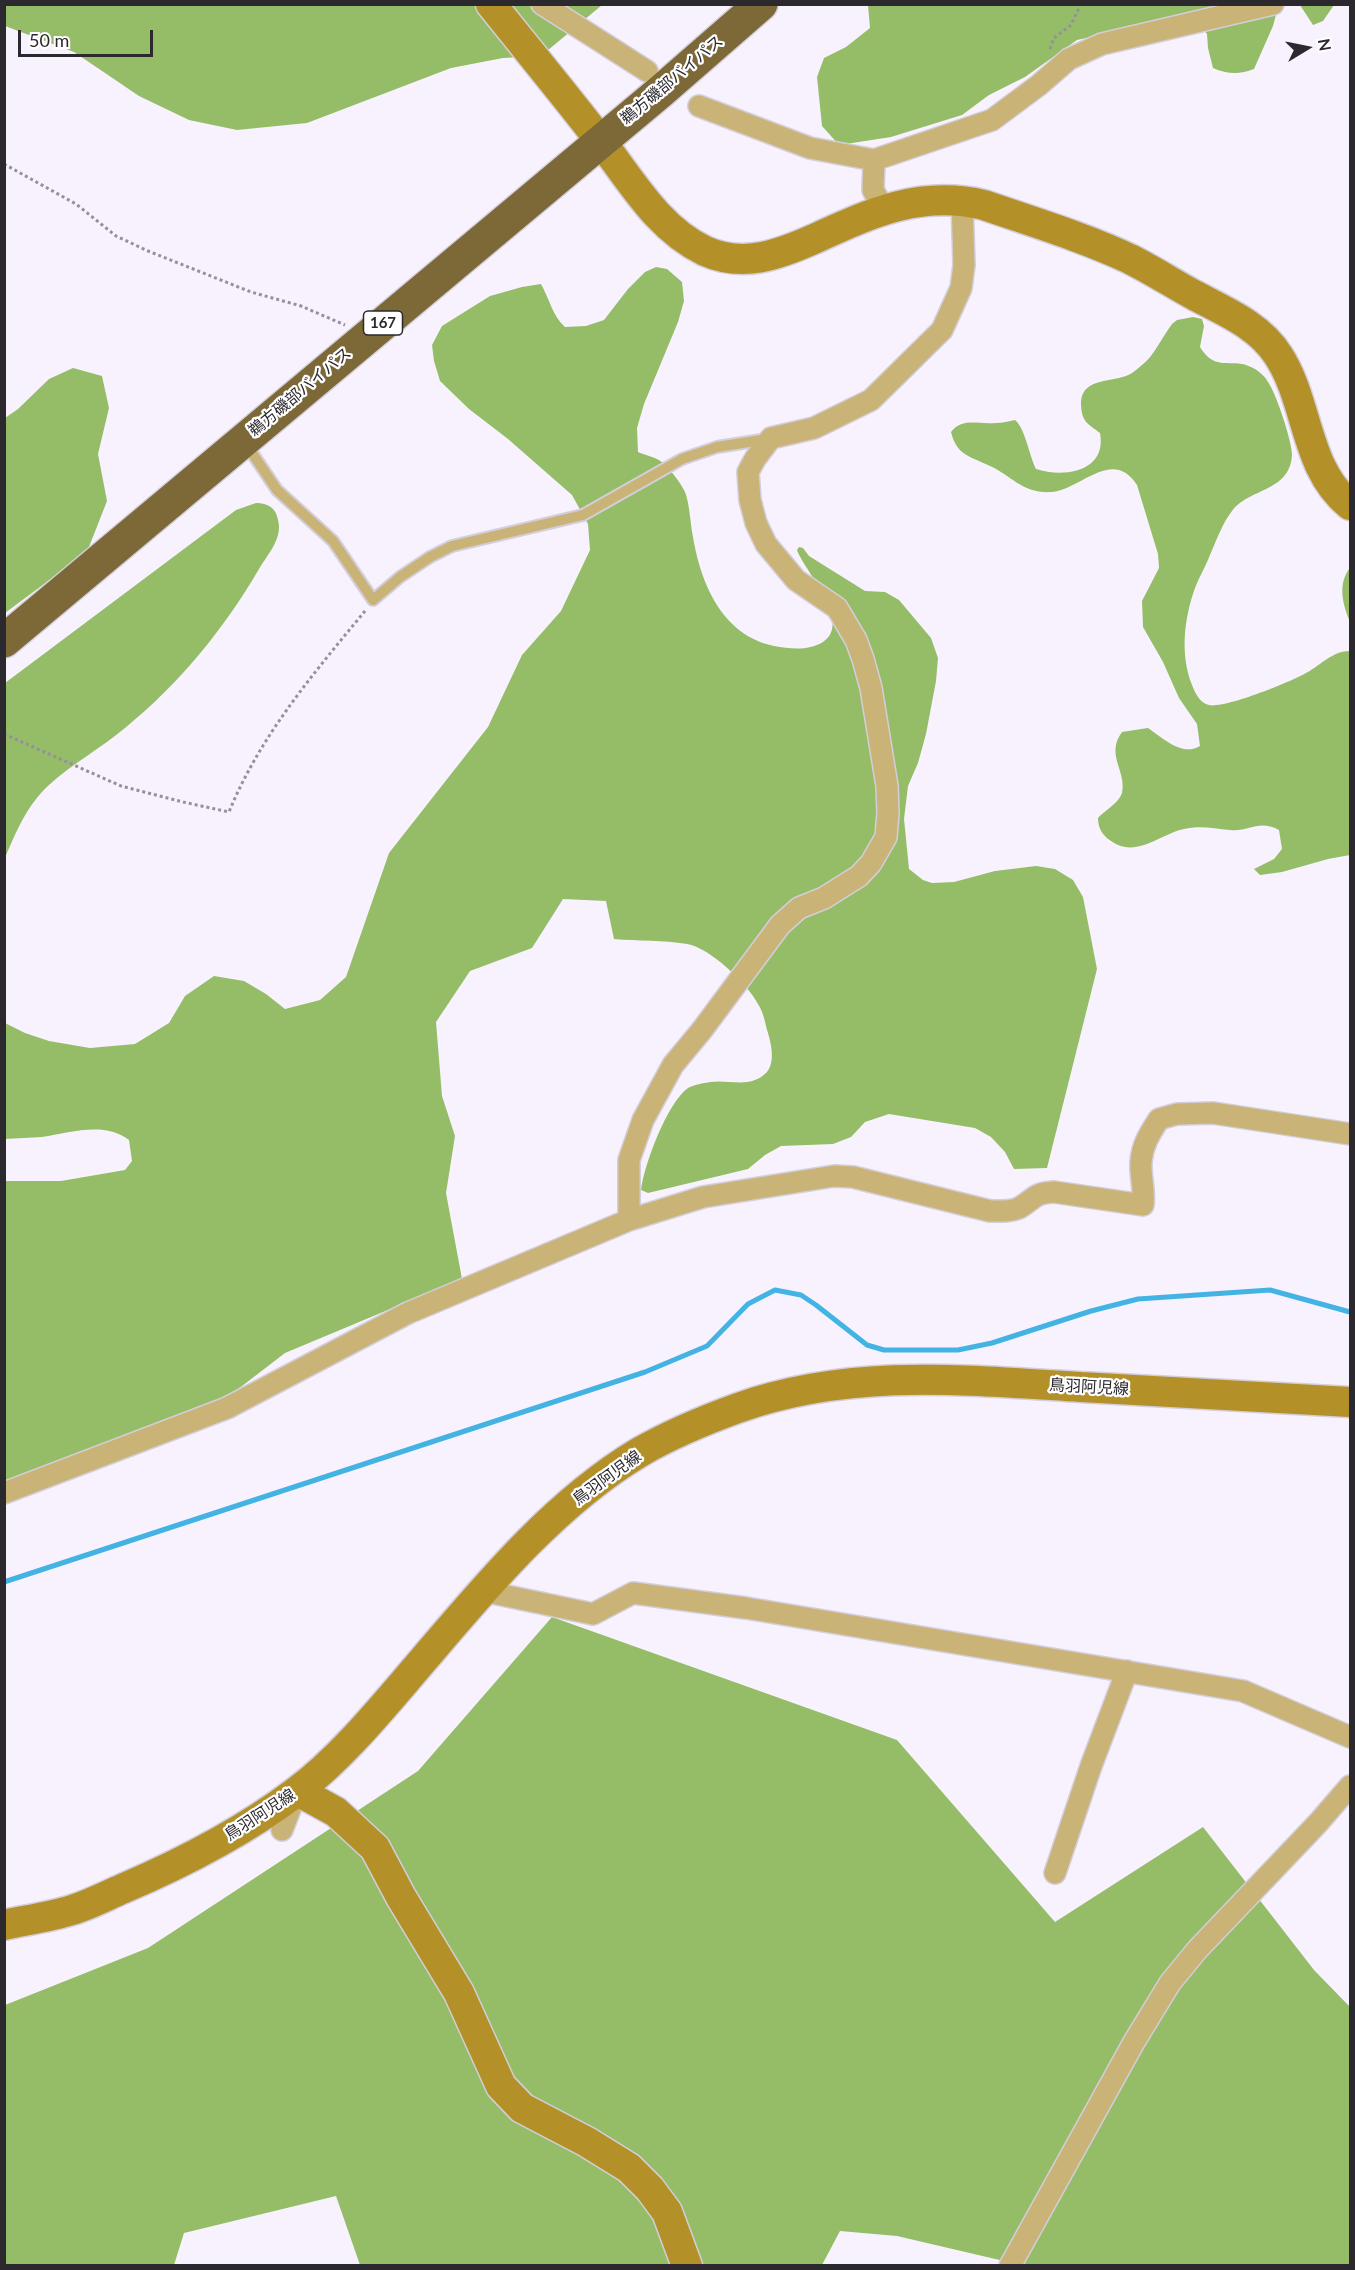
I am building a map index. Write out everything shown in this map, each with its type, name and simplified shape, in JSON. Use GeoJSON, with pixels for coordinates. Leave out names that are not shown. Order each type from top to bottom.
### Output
{"type":"FeatureCollection","features":[{"type":"Feature","properties":{"kind":"highway","name":"鵜方磯部バイパス"},"geometry":{"type":"LineString","coordinates":[[4,641],[761,4]]}},
{"type":"Feature","properties":{"kind":"street"},"geometry":{"type":"LineString","coordinates":[[490,4],[600,140],[648,205],[679,236],[706,251],[732,259],[763,259],[884,209],[927,201],[962,200],[1014,216],[1130,259],[1234,316],[1258,332],[1278,354],[1292,381],[1322,471],[1340,496],[1350,505]]}},
{"type":"Feature","properties":{"kind":"street"},"geometry":{"type":"LineString","coordinates":[[542,4],[647,71]]}},
{"type":"Feature","properties":{"kind":"street"},"geometry":{"type":"LineString","coordinates":[[699,106],[810,148],[874,160],[992,120],[1070,59],[1102,44],[1273,4]]}},
{"type":"Feature","properties":{"kind":"street"},"geometry":{"type":"LineString","coordinates":[[874,160],[873,190],[884,209]]}},
{"type":"Feature","properties":{"kind":"street"},"geometry":{"type":"LineString","coordinates":[[629,1220],[629,1160],[643,1120],[673,1065],[780,925],[799,908],[824,898],[859,876],[871,863],[885,837],[888,813],[887,786],[871,688],[856,640],[837,608],[796,580],[766,544],[756,523],[750,500],[748,472],[771,438],[814,428],[871,400],[942,330],[961,288],[964,265],[962,200]]}},
{"type":"Feature","properties":{"kind":"street"},"geometry":{"type":"LineString","coordinates":[[4,1493],[227,1408],[408,1313],[629,1220],[703,1197],[834,1176],[853,1177],[1003,1212],[1018,1209],[1040,1192],[1143,1205],[1141,1162],[1146,1140],[1159,1119],[1177,1114],[1213,1113],[1350,1134]]}},
{"type":"Feature","properties":{"kind":"street","name":"鳥羽阿児線"},"geometry":{"type":"LineString","coordinates":[[4,1925],[74,1910],[181,1863],[240,1829],[298,1791],[388,1701],[483,1591],[552,1520],[591,1487],[638,1454],[676,1433],[740,1407],[803,1389],[845,1382],[895,1379],[1046,1384],[1350,1402]]}},
{"type":"Feature","properties":{"kind":"street"},"geometry":{"type":"LineString","coordinates":[[483,1591],[593,1614],[633,1593],[746,1608],[1243,1690],[1350,1737]]}},
{"type":"Feature","properties":{"kind":"street"},"geometry":{"type":"LineString","coordinates":[[1055,1873],[1090,1766],[1127,1671]]}},
{"type":"Feature","properties":{"kind":"street"},"geometry":{"type":"LineString","coordinates":[[1011,2265],[1134,2042],[1170,1983],[1197,1950],[1318,1823],[1350,1786]]}},
{"type":"Feature","properties":{"kind":"street"},"geometry":{"type":"LineString","coordinates":[[282,1830],[298,1791],[336,1812],[375,1848],[400,1897],[459,1993],[501,2086],[522,2108],[586,2142],[629,2169],[650,2189],[667,2212],[687,2265]]}},
{"type":"Feature","properties":{"kind":"lane"},"geometry":{"type":"LineString","coordinates":[[243,440],[277,490],[333,541],[373,600],[400,577],[430,557],[452,546],[583,515],[682,459],[717,447],[771,438]]}},
{"type":"Feature","properties":{"kind":"path"},"geometry":{"type":"LineString","coordinates":[[4,164],[75,204],[116,236],[251,292],[301,306],[343,323],[363,339]]}},
{"type":"Feature","properties":{"kind":"path"},"geometry":{"type":"LineString","coordinates":[[4,734],[121,786],[229,812],[242,779],[295,697],[373,600]]}},
{"type":"Feature","properties":{"kind":"green space"},"geometry":{"type":"Polygon","coordinates":[[[4,5],[602,5],[541,56],[503,58],[451,68],[307,123],[237,130],[189,120],[139,96],[74,52],[5,26],[4,5]]]}},
{"type":"Feature","properties":{"kind":"green space"},"geometry":{"type":"Polygon","coordinates":[[[868,5],[1285,5],[1278,7],[1273,26],[1254,69],[1249,71],[1233,73],[1213,68],[1207,34],[1194,17],[1166,21],[1077,40],[1025,77],[989,95],[962,115],[891,137],[839,145],[822,126],[817,77],[824,58],[846,47],[870,28],[868,5]]]}},
{"type":"Feature","properties":{"kind":"green space"},"geometry":{"type":"Polygon","coordinates":[[[1300,5],[1334,5],[1323,21],[1313,25],[1300,5]]]}},
{"type":"Feature","properties":{"kind":"green space"},"geometry":{"type":"Polygon","coordinates":[[[656,267],[667,269],[682,282],[684,301],[678,322],[644,404],[637,428],[638,452],[663,463],[683,488],[688,503],[697,555],[708,589],[717,605],[741,631],[756,640],[774,646],[793,648],[811,647],[823,642],[831,633],[833,622],[830,610],[797,550],[799,547],[803,548],[809,556],[865,591],[885,592],[899,600],[931,638],[938,658],[926,734],[918,763],[908,786],[904,819],[909,869],[923,880],[932,883],[954,882],[995,871],[1036,866],[1055,869],[1073,880],[1083,897],[1097,969],[1047,1168],[1014,1169],[1005,1152],[991,1137],[975,1128],[889,1114],[865,1122],[851,1137],[833,1144],[781,1146],[748,1169],[648,1193],[641,1190],[658,1135],[672,1107],[688,1088],[717,1081],[753,1081],[769,1069],[772,1052],[765,1020],[760,1007],[746,986],[706,952],[687,944],[614,939],[606,901],[563,899],[532,948],[470,971],[436,1022],[442,1096],[455,1136],[446,1193],[462,1279],[285,1353],[216,1406],[5,1482],[5,1181],[61,1181],[125,1170],[132,1161],[129,1140],[109,1131],[87,1130],[42,1137],[5,1139],[5,1023],[49,1041],[90,1048],[135,1044],[169,1023],[185,996],[214,976],[244,981],[285,1009],[320,1000],[346,977],[389,853],[488,727],[522,655],[561,611],[590,550],[588,524],[572,495],[508,439],[469,409],[440,381],[432,345],[442,326],[490,296],[541,284],[554,313],[565,327],[586,326],[604,320],[628,289],[645,272],[656,267]]]}},
{"type":"Feature","properties":{"kind":"green space"},"geometry":{"type":"Polygon","coordinates":[[[1193,317],[1202,319],[1204,326],[1200,347],[1206,355],[1218,362],[1244,364],[1261,373],[1267,380],[1283,417],[1292,455],[1290,467],[1277,483],[1248,498],[1232,511],[1222,526],[1197,584],[1188,612],[1185,636],[1188,673],[1195,691],[1200,700],[1206,704],[1229,703],[1291,680],[1334,655],[1350,651],[1350,855],[1282,872],[1260,875],[1254,869],[1274,859],[1282,849],[1279,830],[1272,827],[1260,826],[1237,830],[1190,828],[1148,844],[1130,847],[1120,846],[1103,834],[1098,818],[1115,803],[1122,793],[1122,777],[1116,748],[1117,740],[1122,732],[1148,728],[1180,748],[1193,749],[1200,746],[1197,724],[1179,698],[1163,662],[1143,627],[1142,601],[1159,568],[1158,554],[1137,485],[1128,474],[1118,470],[1107,470],[1052,492],[1033,490],[965,454],[957,446],[951,432],[966,423],[998,423],[1015,420],[1022,429],[1036,469],[1059,473],[1081,469],[1097,456],[1100,446],[1100,433],[1084,419],[1081,405],[1085,390],[1096,383],[1132,373],[1150,357],[1172,324],[1177,320],[1193,317]]]}},
{"type":"Feature","properties":{"kind":"green space"},"geometry":{"type":"Polygon","coordinates":[[[73,368],[102,376],[109,408],[98,454],[107,501],[87,552],[5,613],[5,418],[18,409],[49,379],[73,368]]]}},
{"type":"Feature","properties":{"kind":"green space"},"geometry":{"type":"Polygon","coordinates":[[[256,503],[268,505],[273,509],[279,527],[277,539],[231,613],[182,674],[145,711],[67,770],[41,793],[23,819],[5,858],[5,683],[236,510],[256,503]]]}},
{"type":"Feature","properties":{"kind":"green space"},"geometry":{"type":"Polygon","coordinates":[[[1350,568],[1350,622],[1343,602],[1342,588],[1350,568]]]}},
{"type":"Feature","properties":{"kind":"green space"},"geometry":{"type":"Polygon","coordinates":[[[552,1617],[897,1740],[1055,1922],[1203,1827],[1314,1970],[1350,2007],[1350,2265],[1021,2265],[897,2236],[840,2231],[822,2265],[360,2265],[336,2196],[184,2233],[174,2265],[5,2266],[5,2005],[148,1948],[418,1771],[552,1617]]]}},
{"type":"Feature","properties":{"kind":"waterway"},"geometry":{"type":"LineString","coordinates":[[4,1582],[645,1372],[707,1346],[748,1304],[775,1290],[801,1295],[867,1345],[884,1350],[958,1350],[992,1343],[1091,1311],[1138,1299],[1270,1290],[1350,1312]]}}]}
